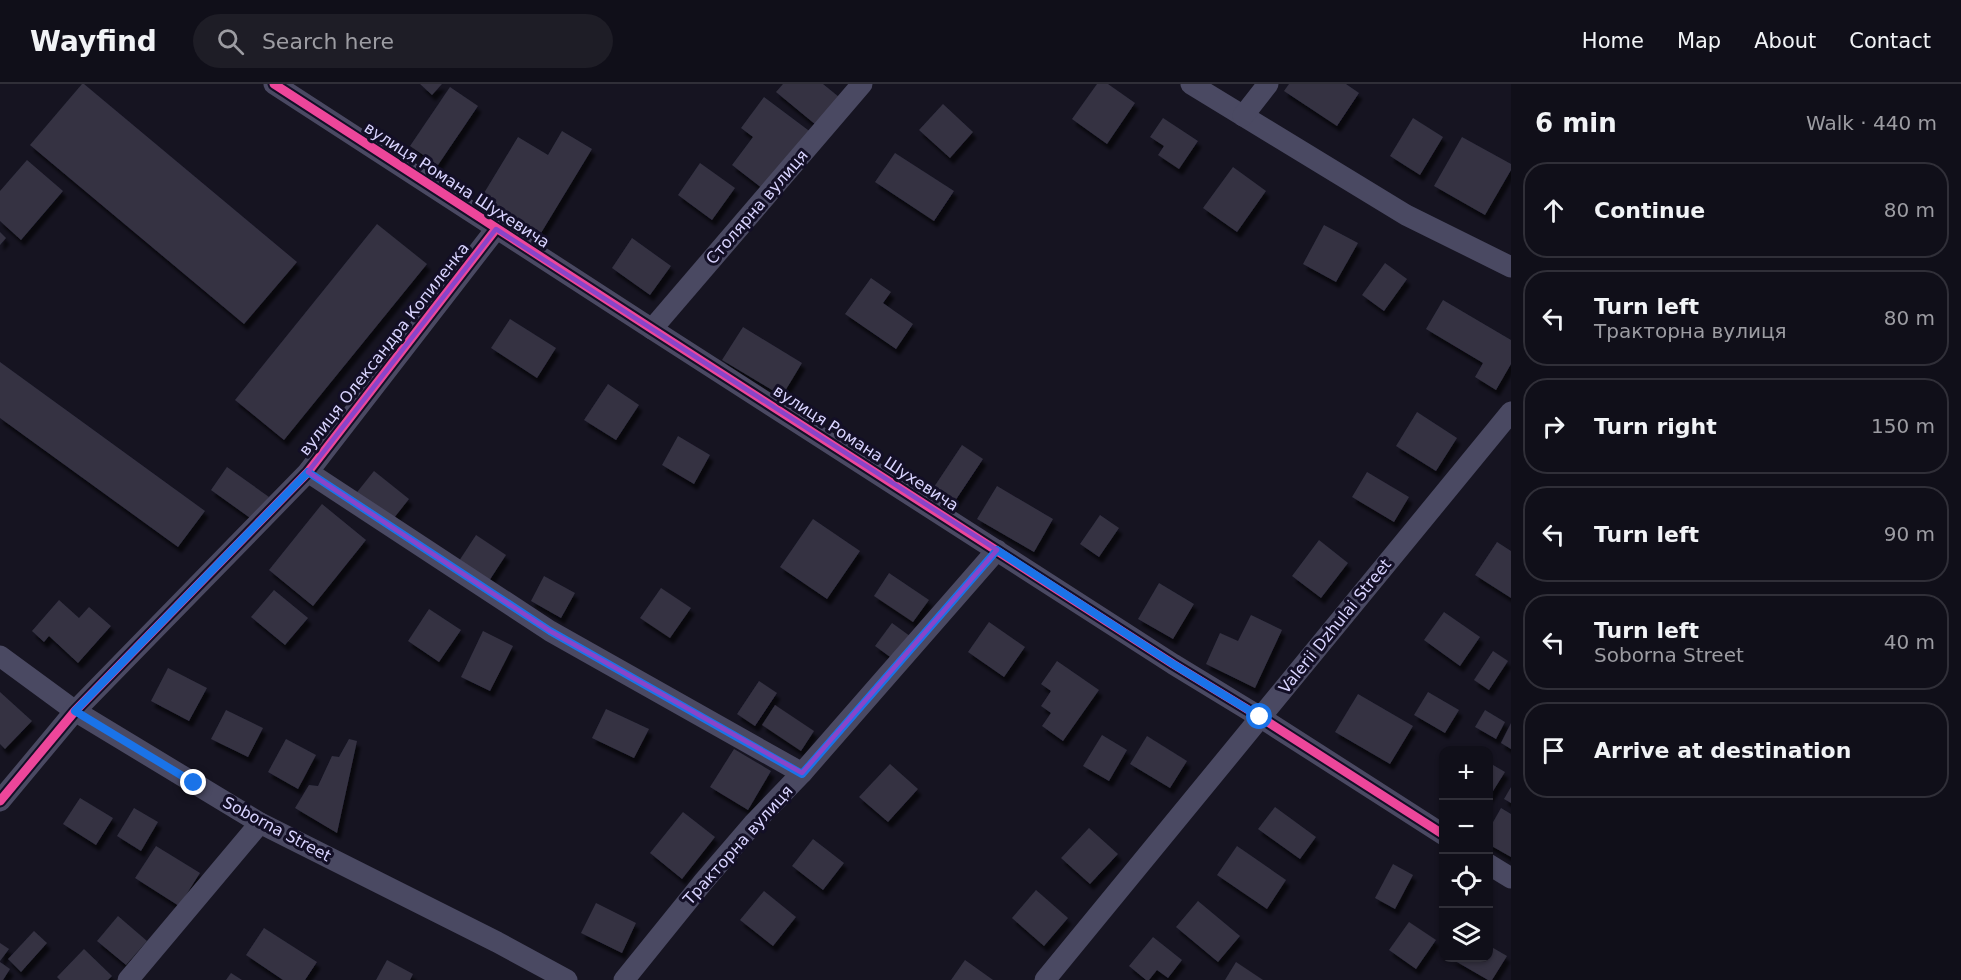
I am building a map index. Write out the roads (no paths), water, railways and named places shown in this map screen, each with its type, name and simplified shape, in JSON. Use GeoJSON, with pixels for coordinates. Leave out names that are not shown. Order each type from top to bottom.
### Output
{"type":"FeatureCollection","features":[{"type":"Feature","properties":{"kind":"street","name":"вулиця Романа Шухевича"},"geometry":{"type":"LineString","coordinates":[[274,84],[652,330],[1439,832]]}},
{"type":"Feature","properties":{"kind":"street","name":"Столярна вулиця"},"geometry":{"type":"LineString","coordinates":[[652,330],[862,84]]}},
{"type":"Feature","properties":{"kind":"street"},"geometry":{"type":"LineString","coordinates":[[1191,84],[1406,215],[1511,267]]}},
{"type":"Feature","properties":{"kind":"street"},"geometry":{"type":"LineString","coordinates":[[1243,116],[1268,84]]}},
{"type":"Feature","properties":{"kind":"street","name":"вулиця Олександра Копиленка"},"geometry":{"type":"LineString","coordinates":[[0,801],[75,711],[308,472],[496,228]]}},
{"type":"Feature","properties":{"kind":"street","name":"Valerii Dzhulai Street"},"geometry":{"type":"LineString","coordinates":[[1045,980],[1511,412]]}},
{"type":"Feature","properties":{"kind":"street"},"geometry":{"type":"LineString","coordinates":[[308,472],[550,631],[802,774]]}},
{"type":"Feature","properties":{"kind":"street","name":"Тракторна вулиця"},"geometry":{"type":"LineString","coordinates":[[624,980],[753,824],[802,774],[997,550]]}},
{"type":"Feature","properties":{"kind":"street","name":"Soborna Street"},"geometry":{"type":"LineString","coordinates":[[0,656],[75,711],[260,823],[497,942],[555,977]]}},
{"type":"Feature","properties":{"kind":"street"},"geometry":{"type":"LineString","coordinates":[[128,980],[260,823]]}},
{"type":"Feature","properties":{"kind":"street"},"geometry":{"type":"LineString","coordinates":[[1493,867],[1511,878]]}}]}
